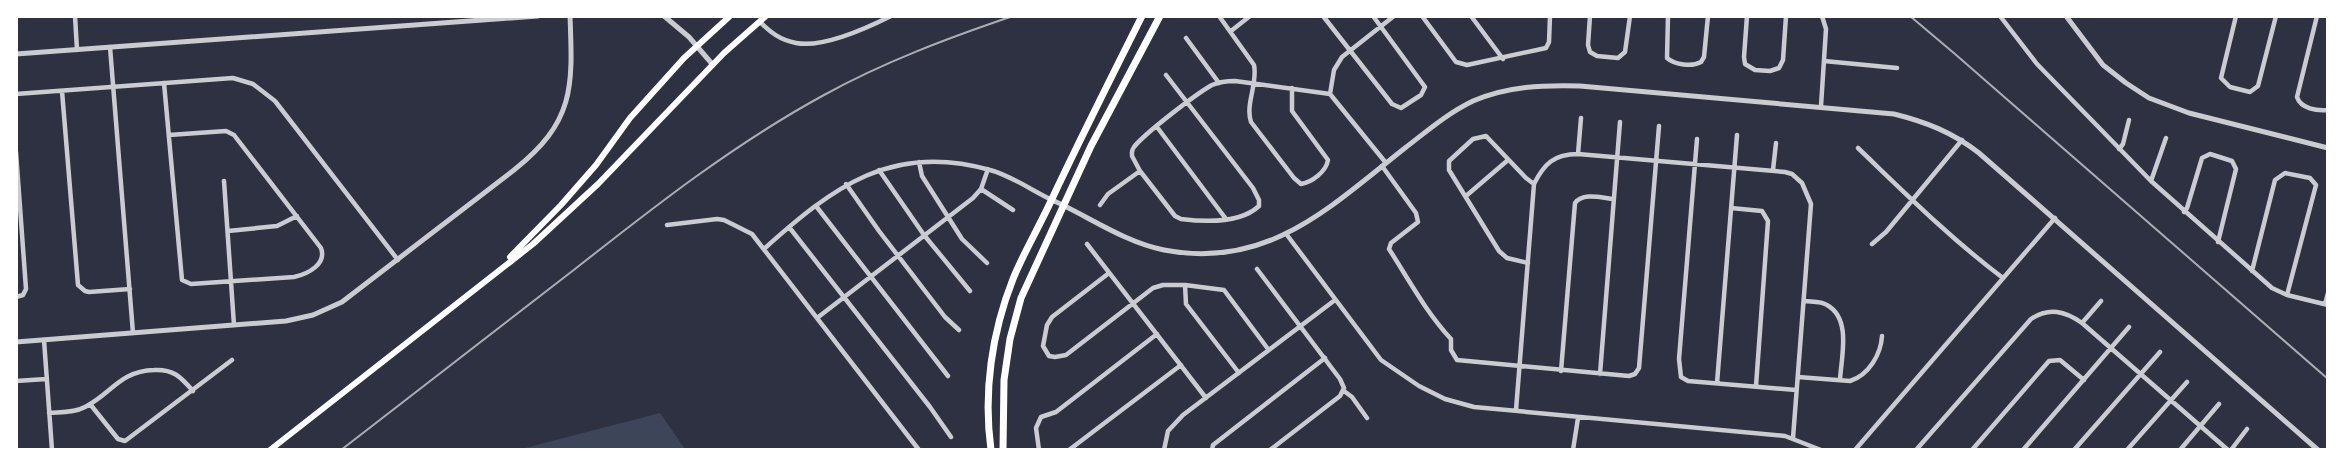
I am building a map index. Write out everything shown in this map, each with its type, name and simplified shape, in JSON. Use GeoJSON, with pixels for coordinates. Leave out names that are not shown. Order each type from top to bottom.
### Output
{"type":"FeatureCollection","features":[{"type":"Feature","properties":{"kind":"main road"},"geometry":{"type":"LineString","coordinates":[[496,270],[561,205],[596,165],[630,118],[697,45],[730,16]]}},
{"type":"Feature","properties":{"kind":"main road"},"geometry":{"type":"LineString","coordinates":[[270,450],[496,270],[533,244],[573,208],[713,65],[766,16]]}},
{"type":"Feature","properties":{"kind":"main road"},"geometry":{"type":"LineString","coordinates":[[991,450],[988,413],[990,377],[999,320],[1014,277],[1142,16]]}},
{"type":"Feature","properties":{"kind":"main road"},"geometry":{"type":"LineString","coordinates":[[1004,450],[1002,400],[1010,339],[1026,285],[1091,146],[1160,16]]}},
{"type":"Feature","properties":{"kind":"street"},"geometry":{"type":"LineString","coordinates":[[75,16],[77,50]]}},
{"type":"Feature","properties":{"kind":"street"},"geometry":{"type":"LineString","coordinates":[[16,54],[538,16]]}},
{"type":"Feature","properties":{"kind":"street"},"geometry":{"type":"LineString","coordinates":[[16,342],[286,321],[328,309],[342,302],[526,160],[556,127],[563,112],[571,82],[570,16]]}},
{"type":"Feature","properties":{"kind":"street"},"geometry":{"type":"LineString","coordinates":[[664,16],[681,29],[713,65]]}},
{"type":"Feature","properties":{"kind":"street"},"geometry":{"type":"LineString","coordinates":[[760,22],[779,37],[794,43],[809,44],[837,38],[891,16]]}},
{"type":"Feature","properties":{"kind":"street"},"geometry":{"type":"LineString","coordinates":[[1219,16],[1253,61],[1256,74],[1249,114],[1251,122],[1300,184],[1311,180],[1325,169],[1328,160],[1292,111],[1292,88]]}},
{"type":"Feature","properties":{"kind":"street"},"geometry":{"type":"LineString","coordinates":[[1231,31],[1250,16]]}},
{"type":"Feature","properties":{"kind":"street"},"geometry":{"type":"LineString","coordinates":[[1323,16],[1394,106],[1401,108],[1417,98],[1424,90],[1424,84],[1373,16]]}},
{"type":"Feature","properties":{"kind":"street"},"geometry":{"type":"LineString","coordinates":[[1330,94],[1334,70],[1342,57],[1394,16]]}},
{"type":"Feature","properties":{"kind":"street"},"geometry":{"type":"LineString","coordinates":[[1422,16],[1458,63],[1467,65],[1546,48],[1549,42],[1550,16]]}},
{"type":"Feature","properties":{"kind":"street"},"geometry":{"type":"LineString","coordinates":[[1471,16],[1503,59]]}},
{"type":"Feature","properties":{"kind":"street"},"geometry":{"type":"LineString","coordinates":[[1590,16],[1588,45],[1590,52],[1597,56],[1618,58],[1625,52],[1630,16]]}},
{"type":"Feature","properties":{"kind":"street"},"geometry":{"type":"LineString","coordinates":[[1668,16],[1667,58],[1677,63],[1693,64],[1701,62],[1704,57],[1708,16]]}},
{"type":"Feature","properties":{"kind":"street"},"geometry":{"type":"LineString","coordinates":[[1747,16],[1745,64],[1750,69],[1770,71],[1779,68],[1783,60],[1786,16]]}},
{"type":"Feature","properties":{"kind":"street"},"geometry":{"type":"LineString","coordinates":[[1821,106],[1826,29],[1822,16]]}},
{"type":"Feature","properties":{"kind":"street"},"geometry":{"type":"LineString","coordinates":[[2000,16],[2037,64],[2119,149],[2184,212],[2252,272],[2272,288],[2288,295],[2326,304],[2328,293]]}},
{"type":"Feature","properties":{"kind":"street"},"geometry":{"type":"LineString","coordinates":[[2066,16],[2103,65],[2149,98],[2189,113],[2328,148]]}},
{"type":"Feature","properties":{"kind":"street"},"geometry":{"type":"LineString","coordinates":[[2236,16],[2221,78],[2230,87],[2250,92],[2258,86],[2276,16]]}},
{"type":"Feature","properties":{"kind":"street"},"geometry":{"type":"LineString","coordinates":[[2317,16],[2297,97],[2303,106],[2320,111],[2328,110]]}},
{"type":"Feature","properties":{"kind":"street"},"geometry":{"type":"LineString","coordinates":[[1186,38],[1219,82]]}},
{"type":"Feature","properties":{"kind":"street"},"geometry":{"type":"LineString","coordinates":[[110,47],[133,333]]}},
{"type":"Feature","properties":{"kind":"street"},"geometry":{"type":"LineString","coordinates":[[1824,61],[1897,68]]}},
{"type":"Feature","properties":{"kind":"street"},"geometry":{"type":"LineString","coordinates":[[1166,75],[1188,103],[1259,200],[1259,206],[1252,212],[1226,219],[1187,220],[1178,218],[1140,171],[1133,161],[1132,149],[1188,103],[1219,82],[1235,81],[1330,94],[1384,164],[1416,213],[1418,222],[1391,243],[1389,249],[1427,310],[1450,339],[1451,350],[1455,358],[1467,363],[1629,376],[1635,374],[1639,368],[1659,126]]}},
{"type":"Feature","properties":{"kind":"street"},"geometry":{"type":"LineString","coordinates":[[16,94],[233,78],[253,84],[275,101],[398,260]]}},
{"type":"Feature","properties":{"kind":"street"},"geometry":{"type":"LineString","coordinates":[[164,83],[180,276],[184,282],[191,285],[299,276],[317,266],[322,259],[321,248],[237,138],[231,133],[204,132],[169,135]]}},
{"type":"Feature","properties":{"kind":"street"},"geometry":{"type":"LineString","coordinates":[[764,249],[846,184],[879,170],[919,162],[946,162],[988,169],[1008,177],[1127,237],[1161,249],[1181,253],[1214,254],[1240,250],[1287,235],[1317,216],[1448,115],[1463,106],[1496,93],[1524,87],[1580,86],[1894,114],[1926,122],[1962,140],[2055,218],[2318,450]]}},
{"type":"Feature","properties":{"kind":"street"},"geometry":{"type":"LineString","coordinates":[[62,91],[78,285],[84,291],[89,292],[130,289]]}},
{"type":"Feature","properties":{"kind":"street"},"geometry":{"type":"LineString","coordinates":[[1578,154],[1581,118]]}},
{"type":"Feature","properties":{"kind":"street"},"geometry":{"type":"LineString","coordinates":[[2119,149],[2123,144],[2129,120]]}},
{"type":"Feature","properties":{"kind":"street"},"geometry":{"type":"LineString","coordinates":[[1600,374],[1620,122]]}},
{"type":"Feature","properties":{"kind":"street"},"geometry":{"type":"LineString","coordinates":[[1157,127],[1226,219]]}},
{"type":"Feature","properties":{"kind":"street"},"geometry":{"type":"LineString","coordinates":[[1717,383],[1737,135]]}},
{"type":"Feature","properties":{"kind":"street"},"geometry":{"type":"LineString","coordinates":[[1528,263],[1503,256],[1449,168],[1450,159],[1468,142],[1477,137],[1486,136],[1534,184]]}},
{"type":"Feature","properties":{"kind":"street"},"geometry":{"type":"LineString","coordinates":[[2151,181],[2166,138]]}},
{"type":"Feature","properties":{"kind":"street"},"geometry":{"type":"LineString","coordinates":[[1697,139],[1681,376],[1688,381],[1797,390]]}},
{"type":"Feature","properties":{"kind":"street"},"geometry":{"type":"LineString","coordinates":[[1872,244],[1881,237],[1962,140]]}},
{"type":"Feature","properties":{"kind":"street"},"geometry":{"type":"LineString","coordinates":[[1773,170],[1776,143]]}},
{"type":"Feature","properties":{"kind":"street"},"geometry":{"type":"LineString","coordinates":[[1858,148],[1911,200],[1976,258],[2003,278]]}},
{"type":"Feature","properties":{"kind":"street"},"geometry":{"type":"LineString","coordinates":[[16,152],[26,289],[23,295],[16,297]]}},
{"type":"Feature","properties":{"kind":"street"},"geometry":{"type":"LineString","coordinates":[[1516,410],[1534,184],[1546,164],[1554,158],[1578,154],[1735,166],[1792,174],[1799,180],[1811,204],[1793,438]]}},
{"type":"Feature","properties":{"kind":"street"},"geometry":{"type":"LineString","coordinates":[[2184,212],[2202,158],[2210,154],[2232,161],[2236,169],[2218,242]]}},
{"type":"Feature","properties":{"kind":"street"},"geometry":{"type":"LineString","coordinates":[[1466,196],[1508,160]]}},
{"type":"Feature","properties":{"kind":"street"},"geometry":{"type":"LineString","coordinates":[[919,162],[922,176],[962,239],[987,263]]}},
{"type":"Feature","properties":{"kind":"street"},"geometry":{"type":"LineString","coordinates":[[817,318],[973,198],[981,189],[988,169]]}},
{"type":"Feature","properties":{"kind":"street"},"geometry":{"type":"LineString","coordinates":[[879,170],[924,235],[970,291]]}},
{"type":"Feature","properties":{"kind":"street"},"geometry":{"type":"LineString","coordinates":[[1100,205],[1108,194],[1140,171]]}},
{"type":"Feature","properties":{"kind":"street"},"geometry":{"type":"LineString","coordinates":[[2252,272],[2275,180],[2285,173],[2310,178],[2316,185],[2288,295]]}},
{"type":"Feature","properties":{"kind":"street"},"geometry":{"type":"LineString","coordinates":[[224,181],[234,325]]}},
{"type":"Feature","properties":{"kind":"street"},"geometry":{"type":"LineString","coordinates":[[846,184],[864,212],[945,317],[959,330]]}},
{"type":"Feature","properties":{"kind":"street"},"geometry":{"type":"LineString","coordinates":[[981,189],[1013,210]]}},
{"type":"Feature","properties":{"kind":"street"},"geometry":{"type":"LineString","coordinates":[[1562,371],[1575,204],[1580,198],[1586,197],[1614,199]]}},
{"type":"Feature","properties":{"kind":"street"},"geometry":{"type":"LineString","coordinates":[[816,206],[948,376]]}},
{"type":"Feature","properties":{"kind":"street"},"geometry":{"type":"LineString","coordinates":[[1731,208],[1762,212],[1768,220],[1756,386]]}},
{"type":"Feature","properties":{"kind":"street"},"geometry":{"type":"LineString","coordinates":[[228,231],[277,226],[297,216]]}},
{"type":"Feature","properties":{"kind":"street"},"geometry":{"type":"LineString","coordinates":[[1855,450],[2055,218]]}},
{"type":"Feature","properties":{"kind":"street"},"geometry":{"type":"LineString","coordinates":[[668,225],[711,219],[724,220],[748,232],[764,249],[919,450]]}},
{"type":"Feature","properties":{"kind":"street"},"geometry":{"type":"LineString","coordinates":[[789,227],[930,406],[951,437]]}},
{"type":"Feature","properties":{"kind":"street"},"geometry":{"type":"LineString","coordinates":[[1287,235],[1382,360],[1413,382],[1445,399],[1474,407],[1793,438],[1821,450]]}},
{"type":"Feature","properties":{"kind":"street"},"geometry":{"type":"LineString","coordinates":[[1087,244],[1206,398]]}},
{"type":"Feature","properties":{"kind":"street"},"geometry":{"type":"LineString","coordinates":[[1257,269],[1325,358],[1343,384],[1344,392]]}},
{"type":"Feature","properties":{"kind":"street"},"geometry":{"type":"LineString","coordinates":[[1109,273],[1049,321],[1043,344],[1046,353],[1055,357],[1066,355],[1158,286],[1185,285],[1224,290],[1269,349]]}},
{"type":"Feature","properties":{"kind":"street"},"geometry":{"type":"LineString","coordinates":[[1185,285],[1186,304],[1239,373]]}},
{"type":"Feature","properties":{"kind":"street"},"geometry":{"type":"LineString","coordinates":[[1164,450],[1164,441],[1171,426],[1335,300]]}},
{"type":"Feature","properties":{"kind":"street"},"geometry":{"type":"LineString","coordinates":[[1804,301],[1826,304],[1833,310],[1842,325],[1840,380]]}},
{"type":"Feature","properties":{"kind":"street"},"geometry":{"type":"LineString","coordinates":[[2082,323],[2101,302]]}},
{"type":"Feature","properties":{"kind":"street"},"geometry":{"type":"LineString","coordinates":[[1916,450],[2031,319],[2037,315],[2058,311],[2071,315],[2082,323],[2229,450],[2247,429]]}},
{"type":"Feature","properties":{"kind":"street"},"geometry":{"type":"LineString","coordinates":[[2023,450],[2129,327]]}},
{"type":"Feature","properties":{"kind":"street"},"geometry":{"type":"LineString","coordinates":[[1039,450],[1036,428],[1041,417],[1056,412],[1157,334]]}},
{"type":"Feature","properties":{"kind":"street"},"geometry":{"type":"LineString","coordinates":[[1798,377],[1856,379],[1866,371],[1880,351],[1882,336]]}},
{"type":"Feature","properties":{"kind":"street"},"geometry":{"type":"LineString","coordinates":[[44,340],[52,450]]}},
{"type":"Feature","properties":{"kind":"street"},"geometry":{"type":"LineString","coordinates":[[2074,450],[2160,352]]}},
{"type":"Feature","properties":{"kind":"street"},"geometry":{"type":"LineString","coordinates":[[1212,450],[1219,440],[1325,358]]}},
{"type":"Feature","properties":{"kind":"street"},"geometry":{"type":"LineString","coordinates":[[90,404],[118,439],[125,441],[232,360]]}},
{"type":"Feature","properties":{"kind":"street"},"geometry":{"type":"LineString","coordinates":[[1972,450],[2049,361],[2060,360],[2084,380]]}},
{"type":"Feature","properties":{"kind":"street"},"geometry":{"type":"LineString","coordinates":[[1069,450],[1181,365]]}},
{"type":"Feature","properties":{"kind":"street"},"geometry":{"type":"LineString","coordinates":[[49,413],[76,411],[90,404],[126,376],[145,370],[165,369],[174,372],[193,390]]}},
{"type":"Feature","properties":{"kind":"street"},"geometry":{"type":"LineString","coordinates":[[16,381],[46,379]]}},
{"type":"Feature","properties":{"kind":"street"},"geometry":{"type":"LineString","coordinates":[[2127,450],[2187,382]]}},
{"type":"Feature","properties":{"kind":"street"},"geometry":{"type":"LineString","coordinates":[[1344,392],[1352,397],[1367,418]]}},
{"type":"Feature","properties":{"kind":"street"},"geometry":{"type":"LineString","coordinates":[[1270,450],[1344,392]]}},
{"type":"Feature","properties":{"kind":"street"},"geometry":{"type":"LineString","coordinates":[[2180,450],[2219,404]]}},
{"type":"Feature","properties":{"kind":"street"},"geometry":{"type":"LineString","coordinates":[[1573,450],[1578,418]]}},
{"type":"Feature","properties":{"kind":"shaded area"},"geometry":{"type":"Polygon","coordinates":[[[660,413],[685,449],[521,449],[660,413]]]}},
{"type":"Feature","properties":{"kind":"railway"},"geometry":{"type":"LineString","coordinates":[[341,450],[665,199],[758,134],[824,95],[893,61],[1013,16]]}},
{"type":"Feature","properties":{"kind":"railway"},"geometry":{"type":"LineString","coordinates":[[1910,16],[2328,379]]}}]}
